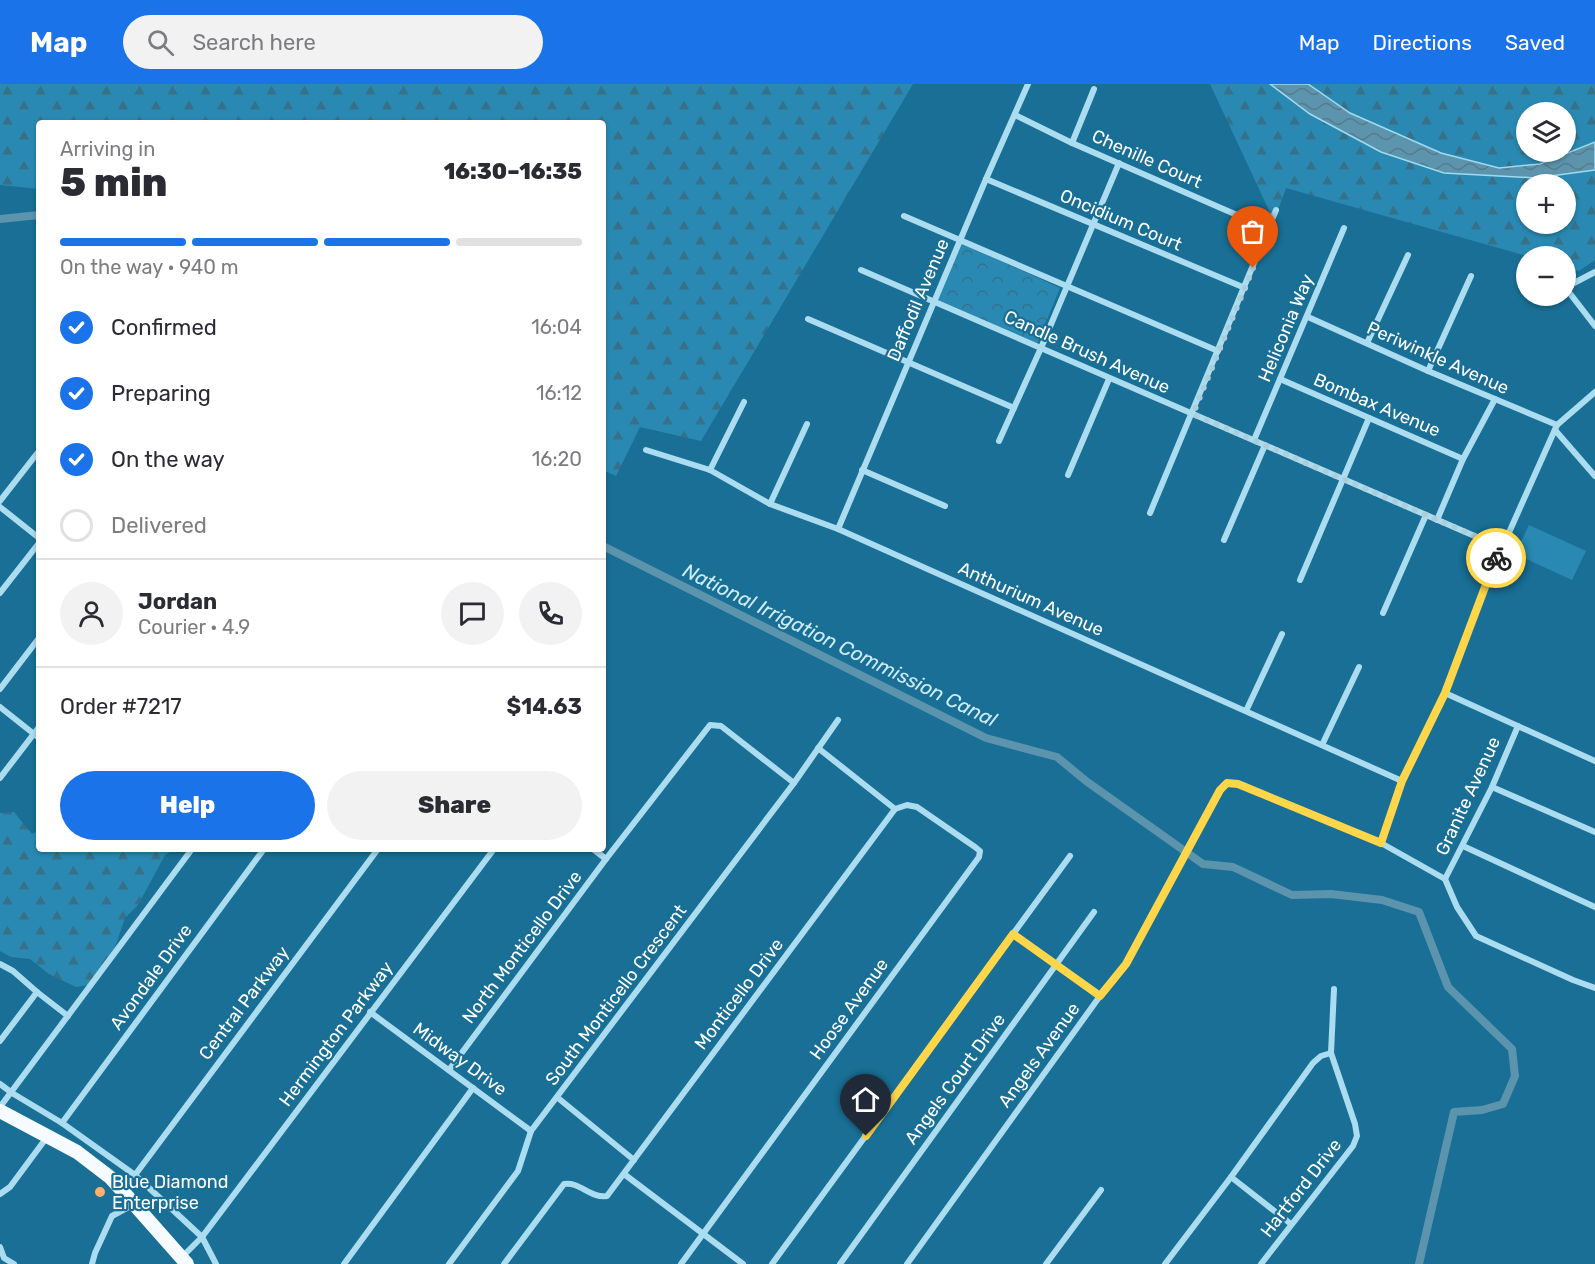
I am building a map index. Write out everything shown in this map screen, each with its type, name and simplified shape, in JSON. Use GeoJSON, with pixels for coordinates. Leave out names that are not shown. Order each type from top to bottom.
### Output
{"type":"FeatureCollection","features":[{"type":"Feature","properties":{"kind":"main road"},"geometry":{"type":"LineString","coordinates":[[0,1109],[77,1152],[111,1178],[184,1261]]}},
{"type":"Feature","properties":{"kind":"street","name":"Daffodil Avenue"},"geometry":{"type":"LineString","coordinates":[[838,529],[861,470],[1028,84]]}},
{"type":"Feature","properties":{"kind":"street"},"geometry":{"type":"LineString","coordinates":[[1072,142],[1094,89]]}},
{"type":"Feature","properties":{"kind":"street","name":"Chenille Court"},"geometry":{"type":"LineString","coordinates":[[1015,115],[1269,229]]}},
{"type":"Feature","properties":{"kind":"street"},"geometry":{"type":"LineString","coordinates":[[999,441],[1119,163]]}},
{"type":"Feature","properties":{"kind":"street","name":"Oncidium Court"},"geometry":{"type":"LineString","coordinates":[[986,179],[1245,288]]}},
{"type":"Feature","properties":{"kind":"street"},"geometry":{"type":"LineString","coordinates":[[1150,513],[1276,210]]}},
{"type":"Feature","properties":{"kind":"street"},"geometry":{"type":"LineString","coordinates":[[903,216],[1218,351]]}},
{"type":"Feature","properties":{"kind":"street","name":"Heliconia Way"},"geometry":{"type":"LineString","coordinates":[[1254,440],[1308,318],[1344,228]]}},
{"type":"Feature","properties":{"kind":"street"},"geometry":{"type":"LineString","coordinates":[[1367,343],[1408,255]]}},
{"type":"Feature","properties":{"kind":"street","name":"Candle Brush Avenue"},"geometry":{"type":"LineString","coordinates":[[861,270],[1500,547]]}},
{"type":"Feature","properties":{"kind":"street"},"geometry":{"type":"LineString","coordinates":[[1595,272],[1572,284],[1568,291],[1595,326]]}},
{"type":"Feature","properties":{"kind":"street"},"geometry":{"type":"LineString","coordinates":[[1428,371],[1471,276]]}},
{"type":"Feature","properties":{"kind":"street","name":"Periwinkle Avenue"},"geometry":{"type":"LineString","coordinates":[[1308,318],[1556,428]]}},
{"type":"Feature","properties":{"kind":"street"},"geometry":{"type":"LineString","coordinates":[[808,319],[1014,408]]}},
{"type":"Feature","properties":{"kind":"street"},"geometry":{"type":"LineString","coordinates":[[1068,475],[1109,379]]}},
{"type":"Feature","properties":{"kind":"street","name":"Bombax Avenue"},"geometry":{"type":"LineString","coordinates":[[1280,379],[1463,459]]}},
{"type":"Feature","properties":{"kind":"street"},"geometry":{"type":"LineString","coordinates":[[1381,843],[1402,781],[1445,693],[1500,547],[1507,537],[1556,428],[1595,392]]}},
{"type":"Feature","properties":{"kind":"street"},"geometry":{"type":"LineString","coordinates":[[1437,519],[1463,459],[1494,399]]}},
{"type":"Feature","properties":{"kind":"street"},"geometry":{"type":"LineString","coordinates":[[710,470],[744,402]]}},
{"type":"Feature","properties":{"kind":"street"},"geometry":{"type":"LineString","coordinates":[[1300,580],[1369,418]]}},
{"type":"Feature","properties":{"kind":"street"},"geometry":{"type":"LineString","coordinates":[[770,504],[807,424]]}},
{"type":"Feature","properties":{"kind":"street"},"geometry":{"type":"LineString","coordinates":[[1556,428],[1595,476]]}},
{"type":"Feature","properties":{"kind":"street"},"geometry":{"type":"LineString","coordinates":[[1224,540],[1265,445]]}},
{"type":"Feature","properties":{"kind":"street","name":"Anthurium Avenue"},"geometry":{"type":"LineString","coordinates":[[646,450],[710,470],[770,504],[838,529],[1402,781]]}},
{"type":"Feature","properties":{"kind":"street"},"geometry":{"type":"LineString","coordinates":[[0,501],[36,455]]}},
{"type":"Feature","properties":{"kind":"street"},"geometry":{"type":"LineString","coordinates":[[861,470],[945,506]]}},
{"type":"Feature","properties":{"kind":"street"},"geometry":{"type":"LineString","coordinates":[[0,507],[36,536]]}},
{"type":"Feature","properties":{"kind":"street"},"geometry":{"type":"LineString","coordinates":[[1383,613],[1426,515]]}},
{"type":"Feature","properties":{"kind":"street"},"geometry":{"type":"LineString","coordinates":[[0,592],[36,547]]}},
{"type":"Feature","properties":{"kind":"street"},"geometry":{"type":"LineString","coordinates":[[1246,711],[1282,634]]}},
{"type":"Feature","properties":{"kind":"street"},"geometry":{"type":"LineString","coordinates":[[0,689],[36,642]]}},
{"type":"Feature","properties":{"kind":"street"},"geometry":{"type":"LineString","coordinates":[[1322,745],[1359,667]]}},
{"type":"Feature","properties":{"kind":"street"},"geometry":{"type":"LineString","coordinates":[[1445,693],[1595,761]]}},
{"type":"Feature","properties":{"kind":"street"},"geometry":{"type":"LineString","coordinates":[[0,707],[36,735]]}},
{"type":"Feature","properties":{"kind":"street","name":"South Monticello Crescent"},"geometry":{"type":"LineString","coordinates":[[449,1264],[518,1171],[531,1131],[794,783],[838,720]]}},
{"type":"Feature","properties":{"kind":"street","name":"North Monticello Drive"},"geometry":{"type":"LineString","coordinates":[[449,1070],[606,859],[710,725],[721,726],[794,783]]}},
{"type":"Feature","properties":{"kind":"street","name":"Granite Avenue"},"geometry":{"type":"LineString","coordinates":[[1445,879],[1492,787],[1518,726]]}},
{"type":"Feature","properties":{"kind":"street"},"geometry":{"type":"LineString","coordinates":[[0,778],[36,737]]}},
{"type":"Feature","properties":{"kind":"street"},"geometry":{"type":"LineString","coordinates":[[818,748],[895,809]]}},
{"type":"Feature","properties":{"kind":"street","name":"Angels Avenue"},"geometry":{"type":"LineString","coordinates":[[907,1264],[1100,996],[1126,964],[1178,865],[1220,790],[1227,783],[1238,784],[1381,843]]}},
{"type":"Feature","properties":{"kind":"street"},"geometry":{"type":"LineString","coordinates":[[1492,787],[1595,832]]}},
{"type":"Feature","properties":{"kind":"street","name":"Hoose Avenue"},"geometry":{"type":"LineString","coordinates":[[681,1264],[979,857],[980,851],[917,807],[907,805],[895,809]]}},
{"type":"Feature","properties":{"kind":"street","name":"Monticello Drive"},"geometry":{"type":"LineString","coordinates":[[504,1264],[564,1184],[570,1183],[599,1197],[607,1196],[895,809]]}},
{"type":"Feature","properties":{"kind":"street","name":"Granite Avenue"},"geometry":{"type":"LineString","coordinates":[[1381,843],[1445,879],[1457,907],[1476,936],[1595,988]]}},
{"type":"Feature","properties":{"kind":"street"},"geometry":{"type":"LineString","coordinates":[[1463,846],[1595,907]]}},
{"type":"Feature","properties":{"kind":"street"},"geometry":{"type":"LineString","coordinates":[[0,1109],[190,852]]}},
{"type":"Feature","properties":{"kind":"street","name":"Avondale Drive"},"geometry":{"type":"LineString","coordinates":[[62,1123],[262,852]]}},
{"type":"Feature","properties":{"kind":"street","name":"Central Parkway"},"geometry":{"type":"LineString","coordinates":[[135,1175],[376,852]]}},
{"type":"Feature","properties":{"kind":"street","name":"Hermington Parkway"},"geometry":{"type":"LineString","coordinates":[[184,1261],[492,852]]}},
{"type":"Feature","properties":{"kind":"street"},"geometry":{"type":"LineString","coordinates":[[597,852],[606,859]]}},
{"type":"Feature","properties":{"kind":"street"},"geometry":{"type":"LineString","coordinates":[[772,1264],[1070,856]]}},
{"type":"Feature","properties":{"kind":"street","name":"Angels Court Drive"},"geometry":{"type":"LineString","coordinates":[[840,1264],[1094,912]]}},
{"type":"Feature","properties":{"kind":"street"},"geometry":{"type":"LineString","coordinates":[[1013,934],[1100,996]]}},
{"type":"Feature","properties":{"kind":"street"},"geometry":{"type":"LineString","coordinates":[[0,964],[14,971],[68,1016]]}},
{"type":"Feature","properties":{"kind":"street","name":"Hartford Drive"},"geometry":{"type":"LineString","coordinates":[[1261,1264],[1353,1146],[1357,1136],[1331,1053],[1334,989]]}},
{"type":"Feature","properties":{"kind":"street"},"geometry":{"type":"LineString","coordinates":[[0,1041],[37,992]]}},
{"type":"Feature","properties":{"kind":"street","name":"Midway Drive"},"geometry":{"type":"LineString","coordinates":[[370,1012],[531,1131]]}},
{"type":"Feature","properties":{"kind":"street"},"geometry":{"type":"LineString","coordinates":[[1165,1264],[1232,1177],[1313,1063],[1321,1056],[1331,1053]]}},
{"type":"Feature","properties":{"kind":"street"},"geometry":{"type":"LineString","coordinates":[[0,1084],[62,1123],[135,1175],[202,1237],[216,1264]]}},
{"type":"Feature","properties":{"kind":"street"},"geometry":{"type":"LineString","coordinates":[[344,1264],[473,1088]]}},
{"type":"Feature","properties":{"kind":"street"},"geometry":{"type":"LineString","coordinates":[[558,1098],[634,1160]]}},
{"type":"Feature","properties":{"kind":"street"},"geometry":{"type":"LineString","coordinates":[[0,1194],[17,1179],[47,1136]]}},
{"type":"Feature","properties":{"kind":"street"},"geometry":{"type":"LineString","coordinates":[[624,1174],[742,1264]]}},
{"type":"Feature","properties":{"kind":"street"},"geometry":{"type":"LineString","coordinates":[[1232,1177],[1291,1224]]}},
{"type":"Feature","properties":{"kind":"street"},"geometry":{"type":"LineString","coordinates":[[1046,1264],[1101,1190]]}},
{"type":"Feature","properties":{"kind":"street"},"geometry":{"type":"LineString","coordinates":[[92,1264],[99,1242],[112,1216],[135,1203]]}},
{"type":"Feature","properties":{"kind":"street"},"geometry":{"type":"LineString","coordinates":[[0,1247],[4,1258],[14,1264]]}},
{"type":"Feature","properties":{"kind":"green space"},"geometry":{"type":"Polygon","coordinates":[[[0,84],[913,84],[701,441],[640,427],[616,476],[606,471],[606,120],[36,120],[36,189],[0,185],[0,84]]]}},
{"type":"Feature","properties":{"kind":"green space"},"geometry":{"type":"Polygon","coordinates":[[[1210,84],[1270,84],[1310,114],[1381,152],[1516,175],[1516,234],[1576,234],[1576,174],[1566,174],[1595,170],[1595,260],[1579,271],[1576,270],[1576,246],[1516,246],[1516,253],[1286,188],[1274,221],[1210,84]]]}},
{"type":"Feature","properties":{"kind":"green space"},"geometry":{"type":"Polygon","coordinates":[[[1308,84],[1595,84],[1595,142],[1576,150],[1576,102],[1516,102],[1516,162],[1545,162],[1499,168],[1441,153],[1350,113],[1308,84]]]}},
{"type":"Feature","properties":{"kind":"green space"},"geometry":{"type":"Polygon","coordinates":[[[958,241],[1060,288],[1037,344],[933,299],[958,241]]]}},
{"type":"Feature","properties":{"kind":"green space"},"geometry":{"type":"Polygon","coordinates":[[[1529,525],[1586,551],[1572,580],[1515,554],[1529,525]]]}},
{"type":"Feature","properties":{"kind":"green space"},"geometry":{"type":"Polygon","coordinates":[[[14,812],[32,834],[36,832],[36,852],[170,852],[165,855],[138,905],[125,918],[115,947],[105,966],[89,985],[76,987],[49,974],[30,959],[11,957],[0,951],[0,813],[14,812]]]}},
{"type":"Feature","properties":{"kind":"water"},"geometry":{"type":"Polygon","coordinates":[[[1270,84],[1308,84],[1350,113],[1441,153],[1499,168],[1545,162],[1576,162],[1576,150],[1595,142],[1595,170],[1566,174],[1516,174],[1516,177],[1444,173],[1381,152],[1310,114],[1270,84]]]}},
{"type":"Feature","properties":{"kind":"waterway","name":"National Irrigation Commission Canal"},"geometry":{"type":"LineString","coordinates":[[0,219],[36,215]]}},
{"type":"Feature","properties":{"kind":"waterway","name":"National Irrigation Commission Canal"},"geometry":{"type":"LineString","coordinates":[[606,548],[986,738],[1057,757],[1086,781],[1203,864],[1233,867],[1292,895],[1331,894],[1382,900],[1419,912],[1448,987],[1512,1049],[1515,1076],[1503,1104],[1482,1110],[1454,1112],[1419,1264]]}},
{"type":"Feature","properties":{"kind":"way so far"},"geometry":{"type":"LineString","coordinates":[[1253,268],[1193,414],[1500,547],[1496,558]]}},
{"type":"Feature","properties":{"kind":"place","name":"Blue Diamond Enterprise"},"geometry":{"type":"Point","coordinates":[100,1192]}},
{"type":"Feature","properties":{"kind":"route"},"geometry":{"type":"LineString","coordinates":[[866,1136],[1013,934],[1100,996],[1126,964],[1178,865],[1220,790],[1227,783],[1238,784],[1381,843],[1402,781],[1445,693],[1496,558]]}}]}
